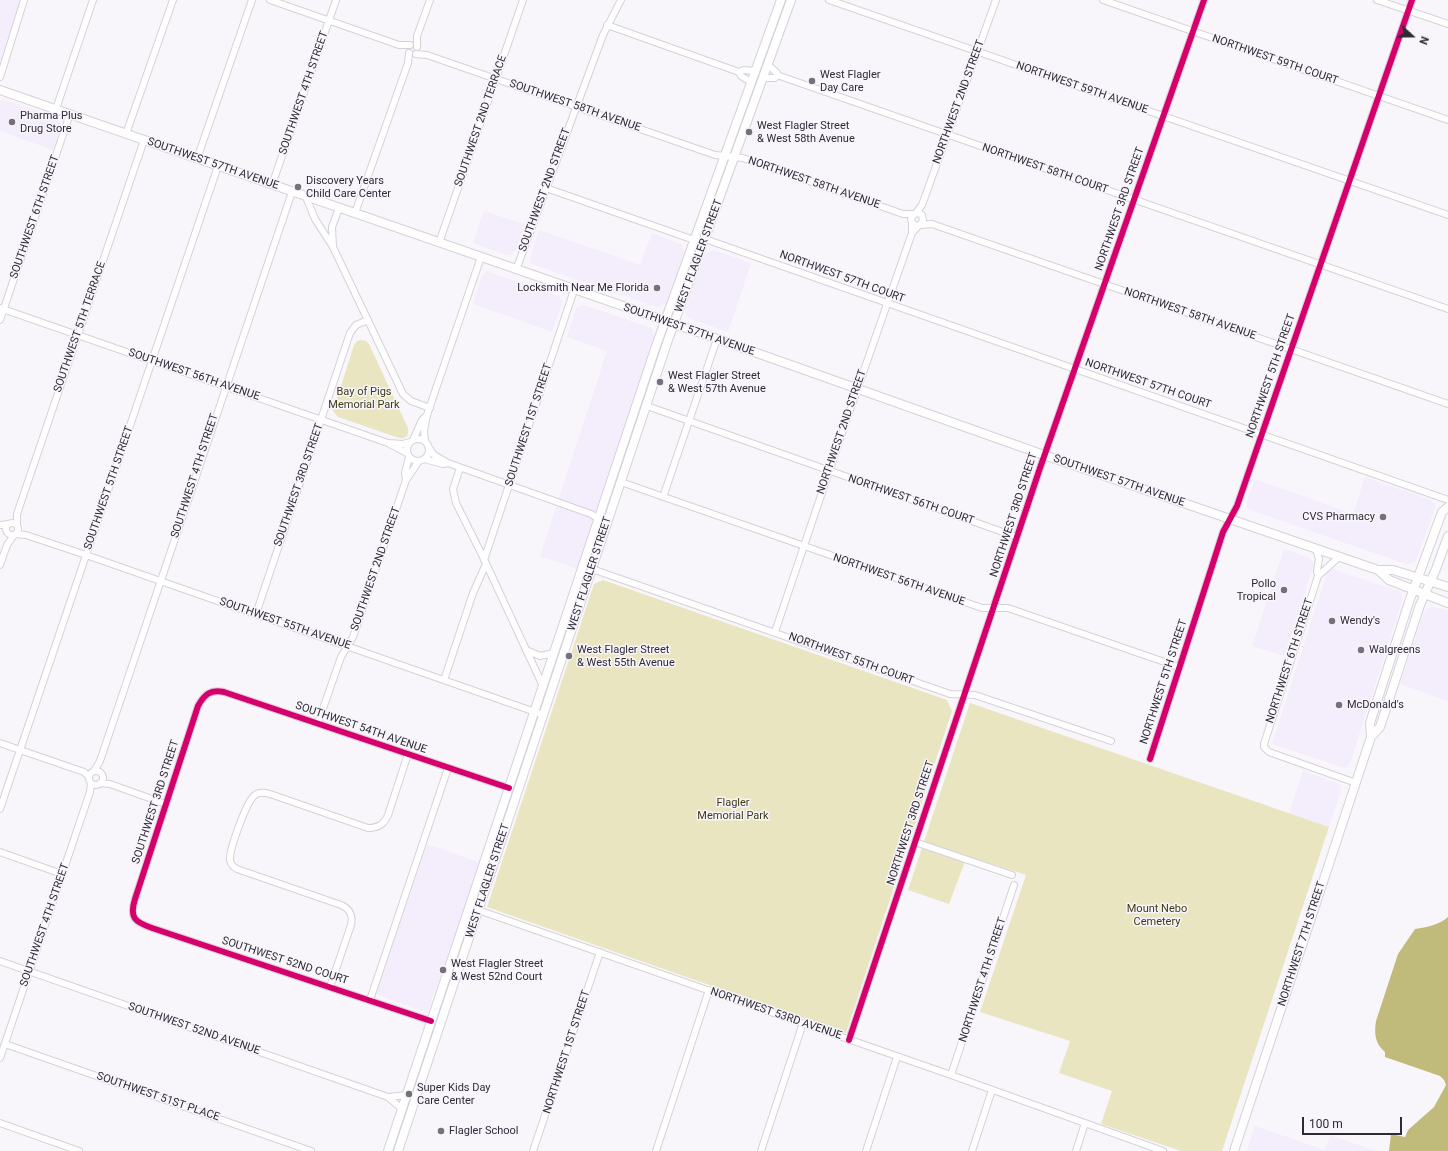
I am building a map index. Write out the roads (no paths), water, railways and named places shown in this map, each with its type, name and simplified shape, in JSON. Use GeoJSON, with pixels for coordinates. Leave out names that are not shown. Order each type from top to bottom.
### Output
{"type":"FeatureCollection","features":[{"type":"Feature","properties":{"kind":"main road","name":"WEST FLAGLER STREET"},"geometry":{"type":"LineString","coordinates":[[388,1151],[665,321],[781,0]]}},
{"type":"Feature","properties":{"kind":"main road","name":"WEST FLAGLER STREET"},"geometry":{"type":"LineString","coordinates":[[398,1151],[646,406],[674,324],[791,0]]}},
{"type":"Feature","properties":{"kind":"main road","name":"SOUTHWEST 57TH AVENUE"},"geometry":{"type":"LineString","coordinates":[[0,90],[717,339],[1044,455],[1378,570]]}},
{"type":"Feature","properties":{"kind":"main road"},"geometry":{"type":"LineString","coordinates":[[618,462],[621,482]]}},
{"type":"Feature","properties":{"kind":"main road","name":"NORTHWEST 7TH STREET"},"geometry":{"type":"LineString","coordinates":[[1234,1151],[1371,737],[1370,723],[1414,589],[1442,512],[1448,507]]}},
{"type":"Feature","properties":{"kind":"main road"},"geometry":{"type":"LineString","coordinates":[[599,519],[603,537]]}},
{"type":"Feature","properties":{"kind":"main road","name":"NORTHWEST 7TH STREET"},"geometry":{"type":"LineString","coordinates":[[1371,737],[1380,727],[1417,613],[1431,582],[1448,536]]}},
{"type":"Feature","properties":{"kind":"main road"},"geometry":{"type":"LineString","coordinates":[[1378,570],[1393,570],[1448,587]]}},
{"type":"Feature","properties":{"kind":"main road"},"geometry":{"type":"LineString","coordinates":[[1378,570],[1389,580],[1448,604]]}},
{"type":"Feature","properties":{"kind":"main road"},"geometry":{"type":"LineString","coordinates":[[543,686],[548,702]]}},
{"type":"Feature","properties":{"kind":"main road"},"geometry":{"type":"LineString","coordinates":[[496,828],[504,831]]}},
{"type":"Feature","properties":{"kind":"main road"},"geometry":{"type":"LineString","coordinates":[[476,886],[478,910]]}},
{"type":"Feature","properties":{"kind":"main road"},"geometry":{"type":"LineString","coordinates":[[469,908],[472,916],[473,927]]}},
{"type":"Feature","properties":{"kind":"main road"},"geometry":{"type":"LineString","coordinates":[[431,1021],[433,1034],[432,1050]]}},
{"type":"Feature","properties":{"kind":"street"},"geometry":{"type":"LineString","coordinates":[[0,77],[24,0]]}},
{"type":"Feature","properties":{"kind":"street"},"geometry":{"type":"LineString","coordinates":[[56,109],[93,0]]}},
{"type":"Feature","properties":{"kind":"street"},"geometry":{"type":"LineString","coordinates":[[126,134],[173,0]]}},
{"type":"Feature","properties":{"kind":"street"},"geometry":{"type":"LineString","coordinates":[[197,159],[252,0]]}},
{"type":"Feature","properties":{"kind":"street","name":"SOUTHWEST 58TH AVENUE"},"geometry":{"type":"LineString","coordinates":[[270,0],[715,155],[725,156]]}},
{"type":"Feature","properties":{"kind":"street","name":"SOUTHWEST 4TH STREET"},"geometry":{"type":"LineString","coordinates":[[272,185],[336,0]]}},
{"type":"Feature","properties":{"kind":"street"},"geometry":{"type":"LineString","coordinates":[[355,214],[430,0]]}},
{"type":"Feature","properties":{"kind":"street","name":"SOUTHWEST 2ND TERRACE"},"geometry":{"type":"LineString","coordinates":[[439,243],[523,0]]}},
{"type":"Feature","properties":{"kind":"street","name":"SOUTHWEST 2ND STREET"},"geometry":{"type":"LineString","coordinates":[[516,270],[607,25],[621,0]]}},
{"type":"Feature","properties":{"kind":"street","name":"NORTHWEST 59TH AVENUE"},"geometry":{"type":"LineString","coordinates":[[830,0],[1448,215]]}},
{"type":"Feature","properties":{"kind":"street","name":"NORTHWEST 2ND STREET"},"geometry":{"type":"LineString","coordinates":[[912,233],[923,221],[919,215],[922,204],[996,0]]}},
{"type":"Feature","properties":{"kind":"street","name":"NORTHWEST 59TH COURT"},"geometry":{"type":"LineString","coordinates":[[1103,0],[1448,120]]}},
{"type":"Feature","properties":{"kind":"street","name":"NORTHWEST 3RD STREET"},"geometry":{"type":"LineString","coordinates":[[849,1040],[1044,455],[1204,0]]}},
{"type":"Feature","properties":{"kind":"street"},"geometry":{"type":"LineString","coordinates":[[1377,0],[1448,24]]}},
{"type":"Feature","properties":{"kind":"street","name":"NORTHWEST 5TH STREET"},"geometry":{"type":"LineString","coordinates":[[1150,759],[1223,532],[1236,506],[1262,434],[1412,0]]}},
{"type":"Feature","properties":{"kind":"street"},"geometry":{"type":"LineString","coordinates":[[607,25],[739,72],[741,76],[751,82]]}},
{"type":"Feature","properties":{"kind":"street","name":"NORTHWEST 58TH COURT"},"geometry":{"type":"LineString","coordinates":[[768,65],[777,73],[777,75],[1448,309]]}},
{"type":"Feature","properties":{"kind":"street"},"geometry":{"type":"LineString","coordinates":[[739,72],[744,70],[755,71]]}},
{"type":"Feature","properties":{"kind":"street"},"geometry":{"type":"LineString","coordinates":[[763,78],[775,78],[777,75]]}},
{"type":"Feature","properties":{"kind":"street","name":"SOUTHWEST 6TH STREET"},"geometry":{"type":"LineString","coordinates":[[0,320],[2,308],[70,114]]}},
{"type":"Feature","properties":{"kind":"street","name":"SOUTHWEST 5TH TERRACE"},"geometry":{"type":"LineString","coordinates":[[13,525],[144,140]]}},
{"type":"Feature","properties":{"kind":"street","name":"NORTHWEST 58TH AVENUE"},"geometry":{"type":"LineString","coordinates":[[725,156],[743,158],[903,214],[919,215],[932,224],[1448,404]]}},
{"type":"Feature","properties":{"kind":"street","name":"SOUTHWEST 5TH STREET"},"geometry":{"type":"LineString","coordinates":[[0,809],[218,166]]}},
{"type":"Feature","properties":{"kind":"street"},"geometry":{"type":"LineString","coordinates":[[546,188],[694,240]]}},
{"type":"Feature","properties":{"kind":"street","name":"SOUTHWEST 4TH STREET"},"geometry":{"type":"LineString","coordinates":[[0,1058],[225,386],[292,192]]}},
{"type":"Feature","properties":{"kind":"street"},"geometry":{"type":"LineString","coordinates":[[306,197],[315,219],[334,247],[405,396],[413,402],[430,408]]}},
{"type":"Feature","properties":{"kind":"street"},"geometry":{"type":"LineString","coordinates":[[334,247],[332,227],[339,208]]}},
{"type":"Feature","properties":{"kind":"street","name":"NORTHWEST 58TH AVENUE"},"geometry":{"type":"LineString","coordinates":[[903,214],[912,222]]}},
{"type":"Feature","properties":{"kind":"street","name":"NORTHWEST 2ND STREET"},"geometry":{"type":"LineString","coordinates":[[775,632],[857,389],[912,233],[912,217],[919,215]]}},
{"type":"Feature","properties":{"kind":"street"},"geometry":{"type":"LineString","coordinates":[[912,222],[915,225],[920,225]]}},
{"type":"Feature","properties":{"kind":"street","name":"NORTHWEST 58TH AVENUE"},"geometry":{"type":"LineString","coordinates":[[920,225],[932,224]]}},
{"type":"Feature","properties":{"kind":"street","name":"NORTHWEST 57TH COURT"},"geometry":{"type":"LineString","coordinates":[[705,239],[1448,500]]}},
{"type":"Feature","properties":{"kind":"street"},"geometry":{"type":"LineString","coordinates":[[481,257],[427,416],[424,431],[425,441],[434,455],[448,463],[591,514],[599,519]]}},
{"type":"Feature","properties":{"kind":"street","name":"SOUTHWEST 1ST STREET"},"geometry":{"type":"LineString","coordinates":[[444,680],[485,562],[574,290]]}},
{"type":"Feature","properties":{"kind":"street","name":"SOUTHWEST 56TH AVENUE"},"geometry":{"type":"LineString","coordinates":[[2,308],[388,443],[408,455]]}},
{"type":"Feature","properties":{"kind":"street","name":"SOUTHWEST 3RD STREET"},"geometry":{"type":"LineString","coordinates":[[256,614],[351,331],[357,324],[368,320]]}},
{"type":"Feature","properties":{"kind":"street"},"geometry":{"type":"LineString","coordinates":[[663,497],[717,339]]}},
{"type":"Feature","properties":{"kind":"street","name":"NORTHWEST 56TH COURT"},"geometry":{"type":"LineString","coordinates":[[646,406],[1017,537]]}},
{"type":"Feature","properties":{"kind":"street"},"geometry":{"type":"LineString","coordinates":[[427,416],[422,420],[407,447],[408,455],[415,461],[422,460],[443,464],[448,463]]}},
{"type":"Feature","properties":{"kind":"street"},"geometry":{"type":"LineString","coordinates":[[411,441],[418,439],[425,441]]}},
{"type":"Feature","properties":{"kind":"street","name":"SOUTHWEST 56TH AVENUE"},"geometry":{"type":"LineString","coordinates":[[388,443],[403,444],[411,441]]}},
{"type":"Feature","properties":{"kind":"street"},"geometry":{"type":"LineString","coordinates":[[422,460],[428,456],[429,448]]}},
{"type":"Feature","properties":{"kind":"street","name":"SOUTHWEST 2ND STREET"},"geometry":{"type":"LineString","coordinates":[[318,724],[341,657],[353,637],[406,480],[408,455]]}},
{"type":"Feature","properties":{"kind":"street","name":"SOUTHWEST 2ND STREET"},"geometry":{"type":"LineString","coordinates":[[406,480],[422,460]]}},
{"type":"Feature","properties":{"kind":"street"},"geometry":{"type":"LineString","coordinates":[[460,468],[453,489],[454,498],[543,686]]}},
{"type":"Feature","properties":{"kind":"street","name":"NORTHWEST 56TH AVENUE"},"geometry":{"type":"LineString","coordinates":[[621,482],[982,608],[1008,608],[1179,668]]}},
{"type":"Feature","properties":{"kind":"street"},"geometry":{"type":"LineString","coordinates":[[0,526],[13,525]]}},
{"type":"Feature","properties":{"kind":"street","name":"SOUTHWEST 5TH TERRACE"},"geometry":{"type":"LineString","coordinates":[[7,545],[6,527],[13,525]]}},
{"type":"Feature","properties":{"kind":"street","name":"SOUTHWEST 5TH TERRACE"},"geometry":{"type":"LineString","coordinates":[[0,565],[7,545],[18,532],[13,525]]}},
{"type":"Feature","properties":{"kind":"street","name":"SOUTHWEST 55TH AVENUE"},"geometry":{"type":"LineString","coordinates":[[13,525],[25,532],[26,535]]}},
{"type":"Feature","properties":{"kind":"street"},"geometry":{"type":"LineString","coordinates":[[0,526],[10,534],[15,534]]}},
{"type":"Feature","properties":{"kind":"street","name":"SOUTHWEST 55TH AVENUE"},"geometry":{"type":"LineString","coordinates":[[15,534],[26,535],[86,555],[544,715]]}},
{"type":"Feature","properties":{"kind":"street","name":"NORTHWEST 6TH STREET"},"geometry":{"type":"LineString","coordinates":[[1316,549],[1319,559],[1317,571],[1318,576],[1264,741],[1264,747],[1269,752],[1356,783]]}},
{"type":"Feature","properties":{"kind":"street","name":"NORTHWEST 6TH STREET"},"geometry":{"type":"LineString","coordinates":[[1318,576],[1339,557]]}},
{"type":"Feature","properties":{"kind":"street","name":"NORTHWEST 55TH COURT"},"geometry":{"type":"LineString","coordinates":[[592,569],[950,694],[975,695],[1111,742]]}},
{"type":"Feature","properties":{"kind":"street"},"geometry":{"type":"LineString","coordinates":[[526,650],[540,656],[554,654]]}},
{"type":"Feature","properties":{"kind":"street","name":"SOUTHWEST 54TH AVENUE"},"geometry":{"type":"LineString","coordinates":[[206,694],[215,691],[224,692],[509,788]]}},
{"type":"Feature","properties":{"kind":"street","name":"SOUTHWEST 3RD STREET"},"geometry":{"type":"LineString","coordinates":[[134,918],[132,911],[135,899],[198,706],[206,694]]}},
{"type":"Feature","properties":{"kind":"street"},"geometry":{"type":"LineString","coordinates":[[0,743],[166,804]]}},
{"type":"Feature","properties":{"kind":"street"},"geometry":{"type":"LineString","coordinates":[[330,987],[352,925],[350,912],[347,908],[341,905],[244,872],[232,865],[230,858],[231,849],[248,803],[254,795],[260,793],[268,793],[368,828],[380,826],[388,815],[408,754]]}},
{"type":"Feature","properties":{"kind":"street"},"geometry":{"type":"LineString","coordinates":[[370,1000],[448,768]]}},
{"type":"Feature","properties":{"kind":"street"},"geometry":{"type":"LineString","coordinates":[[916,842],[1012,875]]}},
{"type":"Feature","properties":{"kind":"street"},"geometry":{"type":"LineString","coordinates":[[0,852],[62,874]]}},
{"type":"Feature","properties":{"kind":"street","name":"NORTHWEST 4TH STREET"},"geometry":{"type":"LineString","coordinates":[[951,1075],[1014,885]]}},
{"type":"Feature","properties":{"kind":"street","name":"NORTHWEST 53RD AVENUE"},"geometry":{"type":"LineString","coordinates":[[478,910],[804,1023],[1163,1151]]}},
{"type":"Feature","properties":{"kind":"street","name":"SOUTHWEST 52ND COURT"},"geometry":{"type":"LineString","coordinates":[[134,918],[138,922],[152,928],[431,1021]]}},
{"type":"Feature","properties":{"kind":"street","name":"NORTHWEST 1ST STREET"},"geometry":{"type":"LineString","coordinates":[[534,1151],[600,952]]}},
{"type":"Feature","properties":{"kind":"street","name":"SOUTHWEST 52ND AVENUE"},"geometry":{"type":"LineString","coordinates":[[0,961],[388,1097],[402,1109]]}},
{"type":"Feature","properties":{"kind":"street"},"geometry":{"type":"LineString","coordinates":[[656,1151],[709,990]]}},
{"type":"Feature","properties":{"kind":"street"},"geometry":{"type":"LineString","coordinates":[[761,1151],[804,1023]]}},
{"type":"Feature","properties":{"kind":"street","name":"SOUTHWEST 51ST PLACE"},"geometry":{"type":"LineString","coordinates":[[5,1044],[311,1151]]}},
{"type":"Feature","properties":{"kind":"street"},"geometry":{"type":"LineString","coordinates":[[866,1151],[897,1057]]}},
{"type":"Feature","properties":{"kind":"street"},"geometry":{"type":"LineString","coordinates":[[972,1151],[992,1090]]}},
{"type":"Feature","properties":{"kind":"street","name":"SOUTHWEST 52ND AVENUE"},"geometry":{"type":"LineString","coordinates":[[388,1097],[406,1095]]}},
{"type":"Feature","properties":{"kind":"street"},"geometry":{"type":"LineString","coordinates":[[0,1123],[78,1151]]}},
{"type":"Feature","properties":{"kind":"street"},"geometry":{"type":"LineString","coordinates":[[1076,1151],[1085,1123]]}},
{"type":"Feature","properties":{"kind":"place","name":"West Flagler Day Care"},"geometry":{"type":"Point","coordinates":[812,81]}},
{"type":"Feature","properties":{"kind":"place","name":"Pharma Plus Drug Store"},"geometry":{"type":"Point","coordinates":[12,122]}},
{"type":"Feature","properties":{"kind":"place","name":"West Flagler Street & West 58th Avenue"},"geometry":{"type":"Point","coordinates":[749,132]}},
{"type":"Feature","properties":{"kind":"place","name":"Discovery Years Child Care Center"},"geometry":{"type":"Point","coordinates":[298,187]}},
{"type":"Feature","properties":{"kind":"place","name":"Locksmith Near Me Florida"},"geometry":{"type":"Point","coordinates":[657,288]}},
{"type":"Feature","properties":{"kind":"place","name":"West Flagler Street & West 57th Avenue"},"geometry":{"type":"Point","coordinates":[660,382]}},
{"type":"Feature","properties":{"kind":"place","name":"CVS Pharmacy"},"geometry":{"type":"Point","coordinates":[1383,517]}},
{"type":"Feature","properties":{"kind":"place","name":"Pollo Tropical"},"geometry":{"type":"Point","coordinates":[1284,590]}},
{"type":"Feature","properties":{"kind":"place","name":"Wendy's"},"geometry":{"type":"Point","coordinates":[1332,621]}},
{"type":"Feature","properties":{"kind":"place","name":"Walgreens"},"geometry":{"type":"Point","coordinates":[1361,650]}},
{"type":"Feature","properties":{"kind":"place","name":"West Flagler Street & West 55th Avenue"},"geometry":{"type":"Point","coordinates":[569,656]}},
{"type":"Feature","properties":{"kind":"place","name":"McDonald's"},"geometry":{"type":"Point","coordinates":[1339,705]}},
{"type":"Feature","properties":{"kind":"place","name":"West Flagler Street & West 52nd Court"},"geometry":{"type":"Point","coordinates":[443,970]}},
{"type":"Feature","properties":{"kind":"place","name":"Super Kids Day Care Center"},"geometry":{"type":"Point","coordinates":[409,1094]}},
{"type":"Feature","properties":{"kind":"place","name":"Flagler School"},"geometry":{"type":"Point","coordinates":[441,1131]}},
{"type":"Feature","properties":{"kind":"park label","name":"Bay of Pigs Memorial Park"},"geometry":{"type":"Point","coordinates":[364,398]}},
{"type":"Feature","properties":{"kind":"park label","name":"Flagler Memorial Park"},"geometry":{"type":"Point","coordinates":[733,809]}},
{"type":"Feature","properties":{"kind":"park label","name":"Mount Nebo Cemetery"},"geometry":{"type":"Point","coordinates":[1157,915]}}]}
